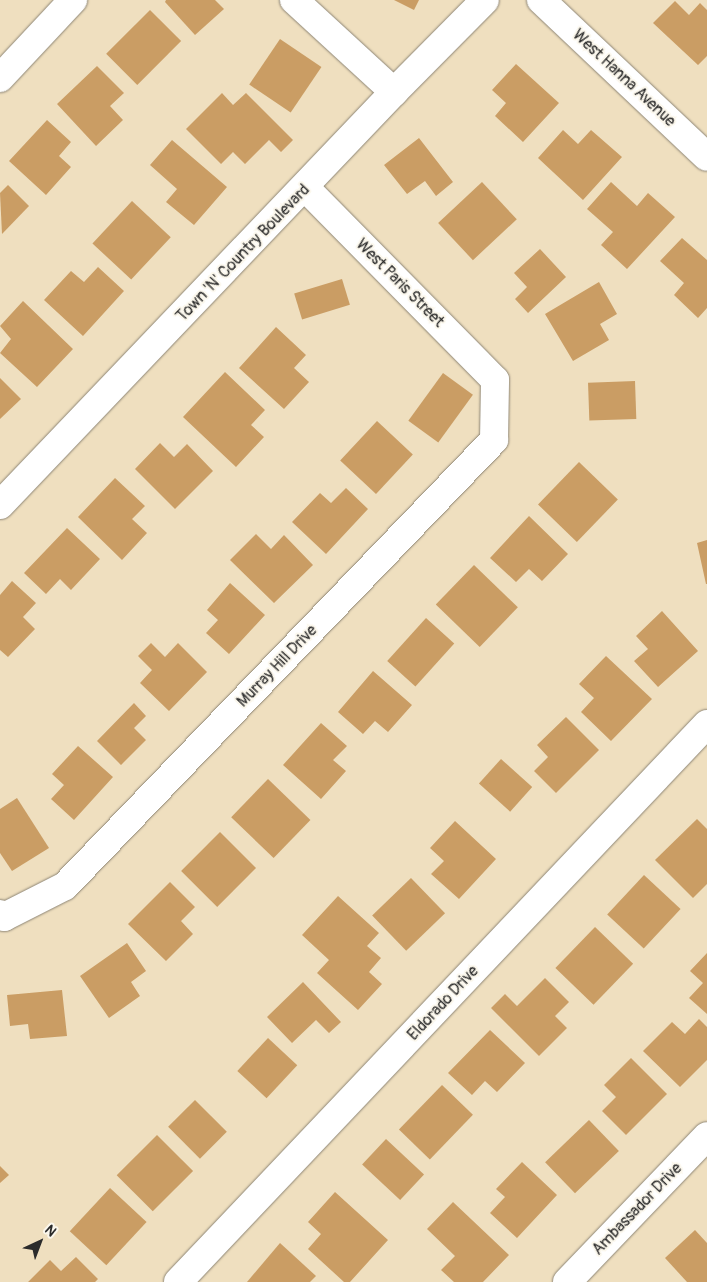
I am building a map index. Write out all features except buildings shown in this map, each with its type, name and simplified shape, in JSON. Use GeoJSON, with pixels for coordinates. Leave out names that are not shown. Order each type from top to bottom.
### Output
{"type":"FeatureCollection","features":[{"type":"Feature","properties":{"kind":"street"},"geometry":{"type":"LineString","coordinates":[[0,78],[73,0]]}},
{"type":"Feature","properties":{"kind":"street"},"geometry":{"type":"LineString","coordinates":[[294,0],[394,92]]}},
{"type":"Feature","properties":{"kind":"street","name":"Town 'N' Country Boulevard"},"geometry":{"type":"LineString","coordinates":[[0,506],[394,92],[486,0]]}},
{"type":"Feature","properties":{"kind":"street","name":"West Hanna Avenue"},"geometry":{"type":"LineString","coordinates":[[541,0],[707,157]]}},
{"type":"Feature","properties":{"kind":"street","name":"West Paris Street"},"geometry":{"type":"LineString","coordinates":[[305,187],[495,380]]}},
{"type":"Feature","properties":{"kind":"street","name":"Murray Hill Drive"},"geometry":{"type":"LineString","coordinates":[[2,916],[65,886],[494,440],[495,380]]}},
{"type":"Feature","properties":{"kind":"street","name":"Eldorado Drive"},"geometry":{"type":"LineString","coordinates":[[178,1282],[707,724]]}},
{"type":"Feature","properties":{"kind":"street","name":"Ambassador Drive"},"geometry":{"type":"LineString","coordinates":[[567,1282],[707,1136]]}}]}
